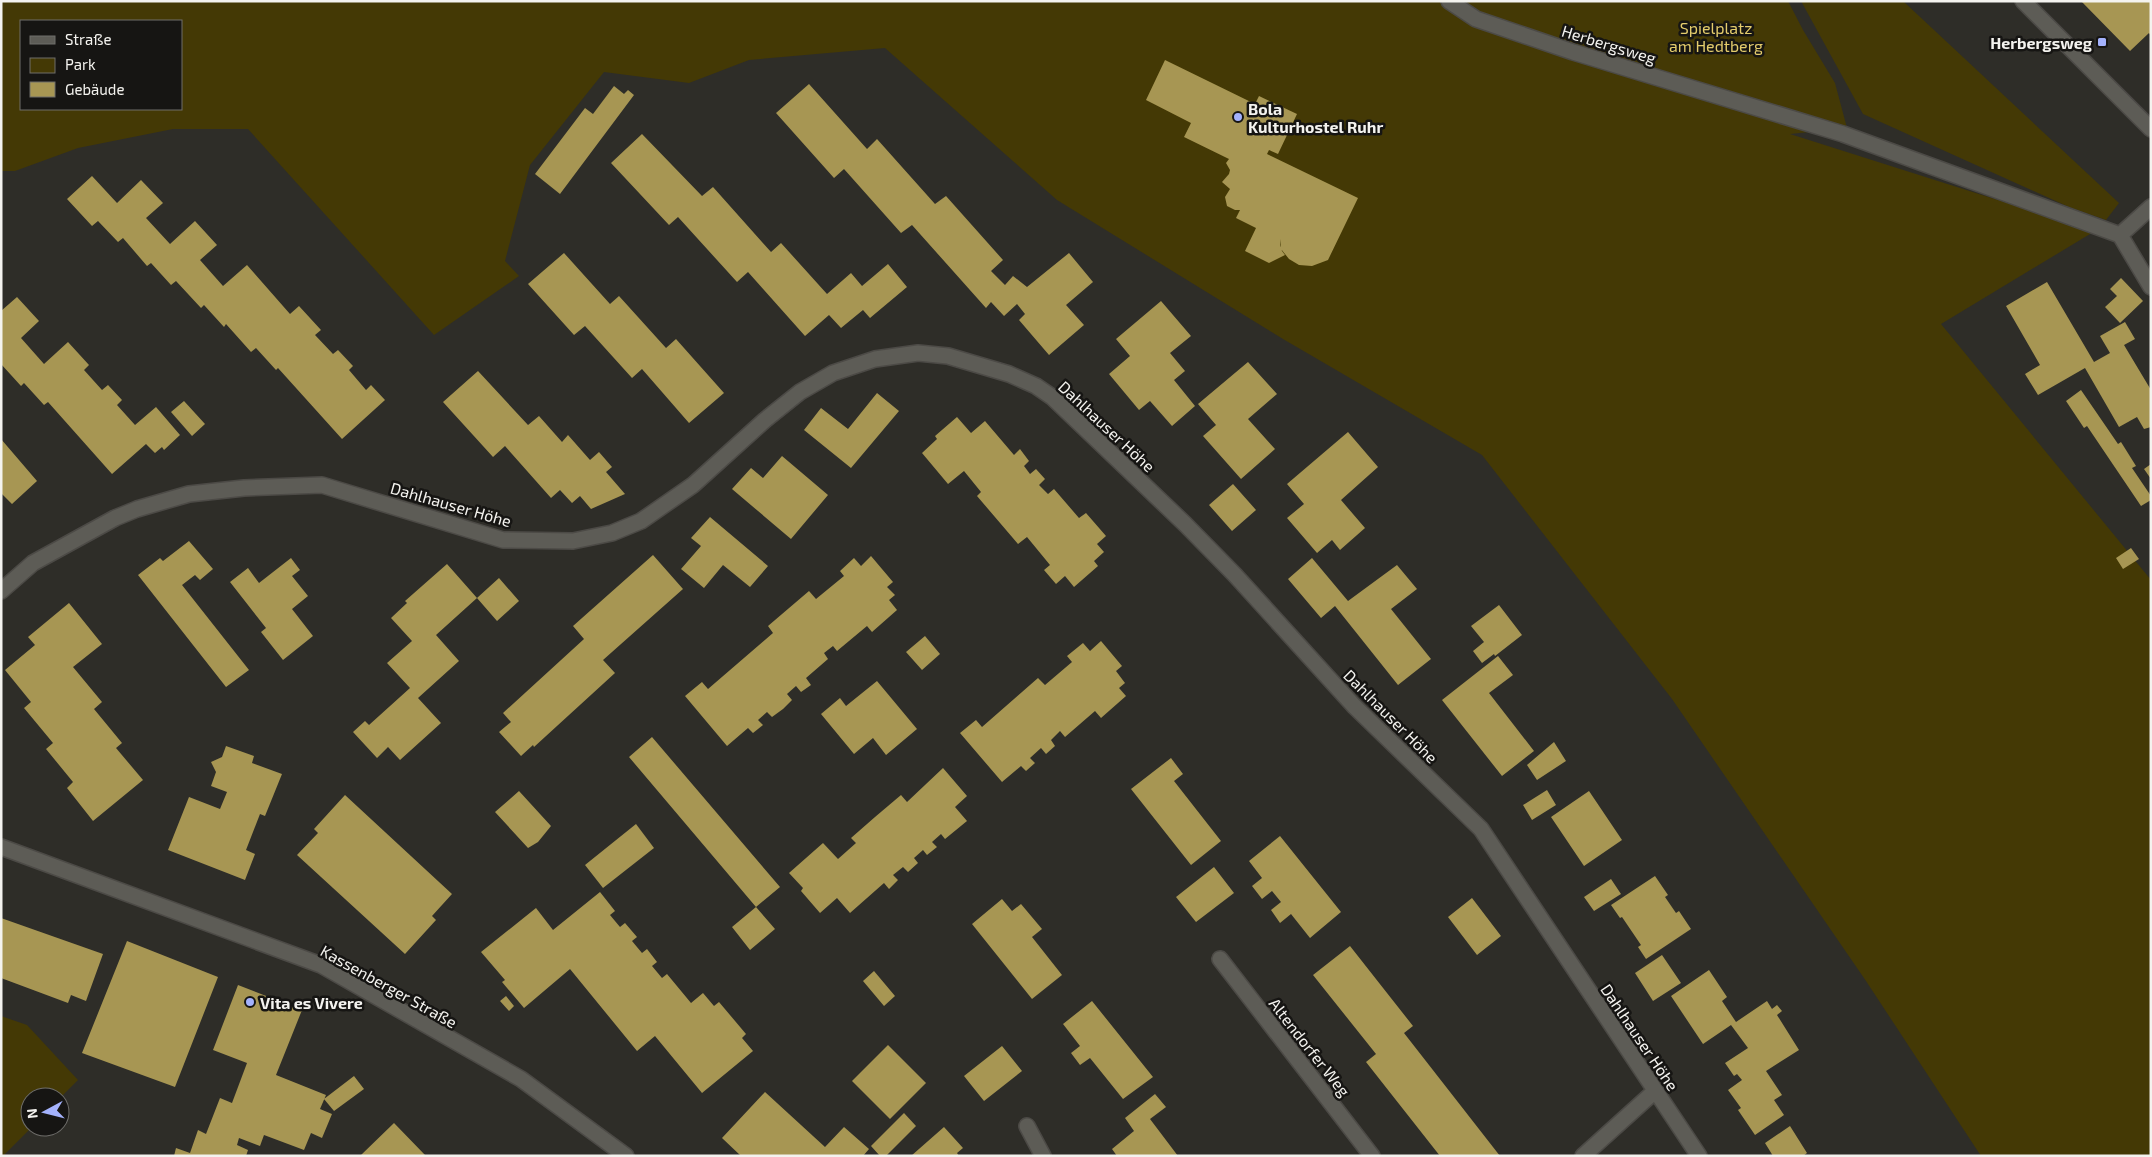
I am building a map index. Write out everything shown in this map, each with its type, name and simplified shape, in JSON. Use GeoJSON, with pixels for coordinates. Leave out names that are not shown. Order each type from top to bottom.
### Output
{"type":"FeatureCollection","features":[{"type":"Feature","properties":{"kind":"street","name":"Herbergsweg"},"geometry":{"type":"LineString","coordinates":[[1449,1],[1476,19],[1573,52],[1843,134],[2120,236]]}},
{"type":"Feature","properties":{"kind":"street"},"geometry":{"type":"LineString","coordinates":[[2024,1],[2151,129]]}},
{"type":"Feature","properties":{"kind":"street"},"geometry":{"type":"LineString","coordinates":[[2151,207],[2120,236],[2151,287]]}},
{"type":"Feature","properties":{"kind":"street","name":"Dahlhauser Höhe"},"geometry":{"type":"LineString","coordinates":[[1,591],[33,563],[115,518],[137,509],[189,494],[244,488],[322,485],[503,540],[574,541],[612,533],[641,520],[693,485],[793,397],[833,373],[875,359],[918,353],[948,356],[1000,371],[1036,386],[1059,403],[1185,524],[1235,575],[1354,706],[1480,829],[1698,1156]]}},
{"type":"Feature","properties":{"kind":"street","name":"Kassenberger Straße"},"geometry":{"type":"LineString","coordinates":[[1,847],[321,965],[521,1079],[626,1156]]}},
{"type":"Feature","properties":{"kind":"street","name":"Altendorfer Weg"},"geometry":{"type":"LineString","coordinates":[[1220,959],[1372,1156]]}},
{"type":"Feature","properties":{"kind":"street"},"geometry":{"type":"LineString","coordinates":[[1583,1156],[1655,1091]]}},
{"type":"Feature","properties":{"kind":"street"},"geometry":{"type":"LineString","coordinates":[[1027,1126],[1043,1156]]}},
{"type":"Feature","properties":{"kind":"green space","name":"Spielplatz am Hedtberg"},"geometry":{"type":"Polygon","coordinates":[[[1,1],[1788,1],[1835,83],[1847,128],[1790,134],[2095,231],[1941,324],[2151,580],[2151,1156],[1981,1156],[1866,981],[1672,699],[1482,455],[1283,339],[1057,200],[885,48],[749,60],[689,83],[604,72],[530,165],[505,261],[519,276],[434,335],[248,129],[173,129],[78,148],[15,171],[1,171],[1,1]]]}},
{"type":"Feature","properties":{"kind":"green space"},"geometry":{"type":"Polygon","coordinates":[[[1801,1],[1903,1],[2119,203],[2106,220],[2069,207],[1863,114],[1801,1]]]}},
{"type":"Feature","properties":{"kind":"green space"},"geometry":{"type":"Polygon","coordinates":[[[1,1016],[27,1025],[78,1080],[70,1088],[20,1087],[20,1137],[22,1137],[1,1156],[1,1016]]]}},
{"type":"Feature","properties":{"kind":"building"},"geometry":{"type":"Polygon","coordinates":[[[2081,1],[2151,1],[2151,36],[2149,33],[2130,51],[2081,1]]]}},
{"type":"Feature","properties":{"kind":"building"},"geometry":{"type":"Polygon","coordinates":[[[1165,60],[1255,104],[1259,96],[1297,114],[1278,154],[1269,150],[1267,154],[1358,198],[1328,260],[1312,266],[1299,265],[1289,259],[1282,250],[1285,255],[1269,263],[1245,251],[1256,228],[1236,218],[1240,210],[1227,206],[1225,197],[1230,189],[1222,182],[1229,174],[1230,170],[1226,163],[1229,159],[1184,137],[1191,123],[1146,100],[1165,60]]]}},
{"type":"Feature","properties":{"kind":"building"},"geometry":{"type":"Polygon","coordinates":[[[809,84],[867,149],[877,139],[935,204],[946,196],[1003,260],[991,271],[1005,285],[1013,276],[1027,287],[1069,253],[1093,282],[1066,305],[1084,325],[1049,355],[1019,320],[1025,314],[1017,304],[1004,316],[991,302],[986,308],[912,225],[901,233],[844,169],[834,178],[776,113],[809,84]]]}},
{"type":"Feature","properties":{"kind":"building"},"geometry":{"type":"Polygon","coordinates":[[[614,86],[624,94],[628,90],[634,95],[560,194],[535,174],[585,108],[593,114],[614,86]]]}},
{"type":"Feature","properties":{"kind":"building"},"geometry":{"type":"Polygon","coordinates":[[[642,134],[702,196],[713,187],[771,252],[781,243],[827,294],[851,273],[862,286],[888,264],[907,287],[870,318],[863,310],[841,328],[829,315],[805,336],[748,272],[737,282],[678,217],[669,225],[611,163],[642,134]]]}},
{"type":"Feature","properties":{"kind":"building"},"geometry":{"type":"Polygon","coordinates":[[[92,176],[117,203],[141,180],[163,203],[146,218],[170,244],[195,221],[217,245],[200,260],[223,286],[247,265],[290,314],[299,306],[321,330],[315,335],[333,354],[338,350],[353,366],[349,370],[366,390],[371,385],[385,400],[342,439],[278,368],[276,370],[256,348],[251,352],[226,324],[224,327],[204,305],[201,308],[176,281],[171,285],[151,263],[147,266],[123,238],[118,242],[98,221],[92,226],[67,199],[92,176]]]}},
{"type":"Feature","properties":{"kind":"building"},"geometry":{"type":"Polygon","coordinates":[[[564,253],[610,304],[619,296],[666,348],[676,339],[724,393],[689,423],[642,369],[632,378],[585,326],[574,335],[528,284],[564,253]]]}},
{"type":"Feature","properties":{"kind":"building"},"geometry":{"type":"Polygon","coordinates":[[[2121,278],[2143,301],[2120,323],[2105,307],[2117,296],[2110,289],[2121,278]]]}},
{"type":"Feature","properties":{"kind":"building"},"geometry":{"type":"Polygon","coordinates":[[[2047,282],[2094,362],[2110,353],[2100,336],[2125,322],[2135,339],[2124,345],[2151,390],[2151,427],[2144,429],[2137,417],[2119,427],[2085,368],[2038,395],[2025,374],[2040,365],[2006,306],[2047,282]]]}},
{"type":"Feature","properties":{"kind":"building"},"geometry":{"type":"Polygon","coordinates":[[[17,297],[39,321],[21,338],[44,364],[68,342],[89,365],[84,370],[102,390],[108,385],[122,400],[117,405],[135,425],[156,407],[180,435],[164,450],[162,447],[155,453],[146,444],[112,474],[48,402],[44,405],[24,383],[21,386],[1,364],[1,311],[17,297]]]}},
{"type":"Feature","properties":{"kind":"building"},"geometry":{"type":"Polygon","coordinates":[[[1161,301],[1191,336],[1170,353],[1185,371],[1174,380],[1195,406],[1172,426],[1150,401],[1139,410],[1109,374],[1130,356],[1116,339],[1161,301]]]}},
{"type":"Feature","properties":{"kind":"building"},"geometry":{"type":"Polygon","coordinates":[[[1248,362],[1277,394],[1248,419],[1275,449],[1241,479],[1203,436],[1216,425],[1198,404],[1248,362]]]}},
{"type":"Feature","properties":{"kind":"building"},"geometry":{"type":"Polygon","coordinates":[[[478,371],[528,425],[539,416],[562,442],[568,435],[590,460],[599,452],[612,467],[606,472],[625,494],[591,509],[580,496],[572,503],[560,490],[551,498],[505,446],[493,457],[443,402],[478,371]]]}},
{"type":"Feature","properties":{"kind":"building"},"geometry":{"type":"Polygon","coordinates":[[[2081,390],[2118,444],[2121,442],[2136,466],[2132,468],[2151,496],[2151,500],[2141,506],[2087,426],[2084,428],[2066,401],[2081,390]]]}},
{"type":"Feature","properties":{"kind":"building"},"geometry":{"type":"Polygon","coordinates":[[[877,393],[899,411],[851,468],[804,430],[821,408],[848,429],[877,393]]]}},
{"type":"Feature","properties":{"kind":"building"},"geometry":{"type":"Polygon","coordinates":[[[184,401],[205,424],[192,436],[171,412],[184,401]]]}},
{"type":"Feature","properties":{"kind":"building"},"geometry":{"type":"Polygon","coordinates":[[[957,417],[971,433],[985,421],[1014,455],[1020,449],[1029,461],[1024,466],[1030,474],[1036,469],[1045,479],[1039,485],[1048,494],[1054,489],[1079,518],[1086,513],[1106,536],[1097,544],[1104,552],[1094,561],[1098,566],[1074,587],[1065,576],[1056,584],[1044,570],[1050,565],[1027,537],[1018,544],[977,496],[981,492],[964,471],[948,484],[922,453],[937,439],[935,436],[957,417]]]}},
{"type":"Feature","properties":{"kind":"building"},"geometry":{"type":"Polygon","coordinates":[[[1348,432],[1378,467],[1341,500],[1365,528],[1340,550],[1332,540],[1317,553],[1287,518],[1304,504],[1287,484],[1348,432]]]}},
{"type":"Feature","properties":{"kind":"building"},"geometry":{"type":"Polygon","coordinates":[[[1,439],[37,481],[12,504],[1,493],[1,439]]]}},
{"type":"Feature","properties":{"kind":"building"},"geometry":{"type":"Polygon","coordinates":[[[782,456],[828,495],[791,539],[732,489],[751,468],[763,478],[782,456]]]}},
{"type":"Feature","properties":{"kind":"building"},"geometry":{"type":"Polygon","coordinates":[[[2151,464],[2151,479],[2144,469],[2151,464]]]}},
{"type":"Feature","properties":{"kind":"building"},"geometry":{"type":"Polygon","coordinates":[[[1233,484],[1256,510],[1232,531],[1209,505],[1233,484]]]}},
{"type":"Feature","properties":{"kind":"building"},"geometry":{"type":"Polygon","coordinates":[[[710,517],[768,566],[750,587],[723,565],[704,588],[681,569],[701,546],[691,538],[710,517]]]}},
{"type":"Feature","properties":{"kind":"building"},"geometry":{"type":"Polygon","coordinates":[[[189,541],[213,569],[200,580],[195,575],[182,585],[249,670],[226,687],[138,575],[160,558],[163,561],[189,541]]]}},
{"type":"Feature","properties":{"kind":"building"},"geometry":{"type":"Polygon","coordinates":[[[2131,548],[2139,559],[2123,569],[2116,558],[2131,548]]]}},
{"type":"Feature","properties":{"kind":"building"},"geometry":{"type":"Polygon","coordinates":[[[653,555],[683,589],[603,660],[615,673],[534,747],[533,745],[521,756],[499,732],[511,722],[503,713],[584,639],[573,626],[653,555]]]}},
{"type":"Feature","properties":{"kind":"building"},"geometry":{"type":"Polygon","coordinates":[[[871,556],[893,582],[887,587],[895,595],[889,600],[897,610],[872,632],[867,626],[837,651],[833,646],[824,653],[828,659],[806,678],[811,685],[801,692],[796,686],[787,694],[792,700],[783,709],[772,717],[767,712],[758,720],[763,725],[753,733],[748,728],[727,746],[685,696],[702,682],[708,689],[773,633],[768,626],[809,591],[816,599],[844,576],[840,571],[854,558],[861,566],[871,556]]]}},
{"type":"Feature","properties":{"kind":"building"},"geometry":{"type":"Polygon","coordinates":[[[291,558],[300,570],[292,576],[308,596],[292,609],[313,636],[283,660],[261,632],[266,628],[230,582],[248,568],[259,583],[291,558]]]}},
{"type":"Feature","properties":{"kind":"building"},"geometry":{"type":"Polygon","coordinates":[[[1312,558],[1348,601],[1397,565],[1417,589],[1391,609],[1431,659],[1398,685],[1335,606],[1321,618],[1288,579],[1312,558]]]}},
{"type":"Feature","properties":{"kind":"building"},"geometry":{"type":"Polygon","coordinates":[[[447,564],[477,598],[436,635],[459,661],[418,698],[441,723],[400,760],[388,747],[377,758],[353,732],[365,721],[369,725],[410,688],[387,663],[412,641],[391,618],[407,603],[405,601],[447,564]]]}},
{"type":"Feature","properties":{"kind":"building"},"geometry":{"type":"Polygon","coordinates":[[[499,578],[519,601],[497,621],[477,598],[499,578]]]}},
{"type":"Feature","properties":{"kind":"building"},"geometry":{"type":"Polygon","coordinates":[[[69,603],[102,644],[73,667],[102,702],[94,709],[122,743],[116,748],[143,780],[93,821],[67,788],[73,782],[46,749],[53,743],[24,708],[31,702],[5,670],[35,645],[28,637],[69,603]]]}},
{"type":"Feature","properties":{"kind":"building"},"geometry":{"type":"Polygon","coordinates":[[[1499,605],[1522,635],[1495,656],[1494,654],[1482,663],[1473,651],[1484,642],[1471,626],[1499,605]]]}},
{"type":"Feature","properties":{"kind":"building"},"geometry":{"type":"Polygon","coordinates":[[[925,636],[940,654],[922,670],[906,652],[925,636]]]}},
{"type":"Feature","properties":{"kind":"building"},"geometry":{"type":"Polygon","coordinates":[[[1101,641],[1122,666],[1116,671],[1125,683],[1119,688],[1126,696],[1101,718],[1095,711],[1065,737],[1060,731],[1051,740],[1055,746],[1046,754],[1041,748],[1030,758],[1035,763],[1026,771],[1021,766],[1002,782],[960,733],[976,720],[982,727],[1038,678],[1045,685],[1072,662],[1067,656],[1083,643],[1090,651],[1101,641]]]}},
{"type":"Feature","properties":{"kind":"building"},"geometry":{"type":"Polygon","coordinates":[[[1498,656],[1513,675],[1489,693],[1534,751],[1502,776],[1442,700],[1498,656]]]}},
{"type":"Feature","properties":{"kind":"building"},"geometry":{"type":"Polygon","coordinates":[[[877,681],[917,729],[886,755],[873,738],[854,754],[821,714],[840,698],[846,706],[877,681]]]}},
{"type":"Feature","properties":{"kind":"building"},"geometry":{"type":"Polygon","coordinates":[[[652,737],[780,887],[756,907],[629,757],[652,737]]]}},
{"type":"Feature","properties":{"kind":"building"},"geometry":{"type":"Polygon","coordinates":[[[1554,742],[1566,761],[1537,780],[1527,765],[1554,742]]]}},
{"type":"Feature","properties":{"kind":"building"},"geometry":{"type":"Polygon","coordinates":[[[226,746],[254,756],[252,763],[282,774],[265,816],[260,814],[246,850],[255,854],[245,880],[168,850],[189,797],[220,809],[227,792],[211,786],[216,772],[211,762],[222,757],[226,746]]]}},
{"type":"Feature","properties":{"kind":"building"},"geometry":{"type":"Polygon","coordinates":[[[1171,758],[1183,774],[1174,781],[1221,841],[1191,865],[1131,789],[1171,758]]]}},
{"type":"Feature","properties":{"kind":"building"},"geometry":{"type":"Polygon","coordinates":[[[943,768],[967,796],[955,807],[967,821],[945,839],[941,834],[932,842],[937,847],[927,855],[923,850],[914,858],[918,863],[908,872],[903,867],[893,875],[898,880],[889,889],[884,883],[850,913],[837,898],[820,913],[801,891],[803,888],[789,873],[823,843],[838,859],[856,843],[851,838],[875,817],[901,795],[907,802],[943,768]]]}},
{"type":"Feature","properties":{"kind":"building"},"geometry":{"type":"Polygon","coordinates":[[[1547,790],[1556,805],[1532,820],[1523,805],[1547,790]]]}},
{"type":"Feature","properties":{"kind":"building"},"geometry":{"type":"Polygon","coordinates":[[[519,791],[551,826],[538,842],[528,848],[495,812],[519,791]]]}},
{"type":"Feature","properties":{"kind":"building"},"geometry":{"type":"Polygon","coordinates":[[[1589,791],[1622,840],[1584,866],[1551,817],[1589,791]]]}},
{"type":"Feature","properties":{"kind":"building"},"geometry":{"type":"Polygon","coordinates":[[[345,795],[452,894],[432,916],[436,920],[405,954],[297,855],[318,833],[314,829],[345,795]]]}},
{"type":"Feature","properties":{"kind":"building"},"geometry":{"type":"Polygon","coordinates":[[[636,824],[654,848],[603,888],[585,865],[636,824]]]}},
{"type":"Feature","properties":{"kind":"building"},"geometry":{"type":"Polygon","coordinates":[[[1280,836],[1341,912],[1310,938],[1291,914],[1280,923],[1271,910],[1281,902],[1272,891],[1262,899],[1252,886],[1262,878],[1249,861],[1280,836]]]}},
{"type":"Feature","properties":{"kind":"building"},"geometry":{"type":"Polygon","coordinates":[[[1214,867],[1234,893],[1196,922],[1176,897],[1214,867]]]}},
{"type":"Feature","properties":{"kind":"building"},"geometry":{"type":"Polygon","coordinates":[[[1655,876],[1668,895],[1665,897],[1676,913],[1679,911],[1691,929],[1646,959],[1638,947],[1641,945],[1622,917],[1620,918],[1611,905],[1655,876]]]}},
{"type":"Feature","properties":{"kind":"building"},"geometry":{"type":"Polygon","coordinates":[[[1611,879],[1621,894],[1594,911],[1584,897],[1611,879]]]}},
{"type":"Feature","properties":{"kind":"building"},"geometry":{"type":"Polygon","coordinates":[[[600,892],[615,911],[610,915],[620,927],[625,923],[637,937],[632,941],[642,953],[647,949],[657,962],[652,966],[662,978],[667,974],[691,1003],[703,993],[714,1006],[719,1002],[746,1034],[742,1038],[753,1051],[702,1093],[655,1036],[637,1051],[570,969],[524,1008],[502,982],[505,980],[481,952],[536,908],[553,930],[600,892]]]}},
{"type":"Feature","properties":{"kind":"building"},"geometry":{"type":"Polygon","coordinates":[[[1472,898],[1501,936],[1477,955],[1448,917],[1472,898]]]}},
{"type":"Feature","properties":{"kind":"building"},"geometry":{"type":"Polygon","coordinates":[[[1002,899],[1012,911],[1021,904],[1042,929],[1032,937],[1062,975],[1032,999],[972,924],[1002,899]]]}},
{"type":"Feature","properties":{"kind":"building"},"geometry":{"type":"Polygon","coordinates":[[[756,907],[775,929],[750,950],[732,927],[756,907]]]}},
{"type":"Feature","properties":{"kind":"building"},"geometry":{"type":"Polygon","coordinates":[[[1,918],[103,954],[86,1001],[71,995],[68,1003],[1,978],[1,918]]]}},
{"type":"Feature","properties":{"kind":"building"},"geometry":{"type":"Polygon","coordinates":[[[127,941],[218,977],[175,1087],[82,1053],[127,941]]]}},
{"type":"Feature","properties":{"kind":"building"},"geometry":{"type":"Polygon","coordinates":[[[1350,946],[1413,1026],[1404,1033],[1500,1156],[1440,1156],[1366,1062],[1376,1054],[1313,975],[1350,946]]]}},
{"type":"Feature","properties":{"kind":"building"},"geometry":{"type":"Polygon","coordinates":[[[1662,955],[1681,983],[1653,1001],[1635,973],[1662,955]]]}},
{"type":"Feature","properties":{"kind":"building"},"geometry":{"type":"Polygon","coordinates":[[[1709,970],[1727,997],[1722,1001],[1736,1022],[1767,1001],[1772,1009],[1777,1005],[1782,1011],[1777,1015],[1799,1050],[1766,1071],[1782,1095],[1774,1100],[1784,1115],[1755,1135],[1738,1110],[1741,1108],[1728,1090],[1742,1080],[1737,1074],[1734,1076],[1725,1063],[1748,1048],[1731,1025],[1703,1044],[1671,996],[1709,970]]]}},
{"type":"Feature","properties":{"kind":"building"},"geometry":{"type":"Polygon","coordinates":[[[874,971],[895,996],[884,1006],[863,981],[874,971]]]}},
{"type":"Feature","properties":{"kind":"building"},"geometry":{"type":"Polygon","coordinates":[[[238,985],[302,1010],[276,1075],[326,1095],[320,1109],[332,1114],[322,1138],[311,1133],[304,1150],[264,1135],[260,1146],[239,1138],[237,1145],[248,1150],[246,1156],[174,1156],[176,1148],[190,1153],[198,1130],[206,1134],[220,1098],[232,1103],[247,1063],[213,1050],[238,985]]]}},
{"type":"Feature","properties":{"kind":"building"},"geometry":{"type":"Polygon","coordinates":[[[506,996],[514,1006],[509,1011],[500,1001],[506,996]]]}},
{"type":"Feature","properties":{"kind":"building"},"geometry":{"type":"Polygon","coordinates":[[[1092,1001],[1153,1077],[1123,1099],[1090,1058],[1080,1065],[1071,1053],[1080,1046],[1063,1024],[1092,1001]]]}},
{"type":"Feature","properties":{"kind":"building"},"geometry":{"type":"Polygon","coordinates":[[[888,1045],[926,1083],[890,1119],[852,1081],[888,1045]]]}},
{"type":"Feature","properties":{"kind":"building"},"geometry":{"type":"Polygon","coordinates":[[[1002,1046],[1022,1071],[984,1101],[964,1076],[1002,1046]]]}},
{"type":"Feature","properties":{"kind":"building"},"geometry":{"type":"Polygon","coordinates":[[[354,1076],[364,1089],[334,1111],[324,1099],[354,1076]]]}},
{"type":"Feature","properties":{"kind":"building"},"geometry":{"type":"Polygon","coordinates":[[[765,1092],[825,1147],[844,1127],[869,1149],[863,1156],[741,1156],[722,1138],[765,1092]]]}},
{"type":"Feature","properties":{"kind":"building"},"geometry":{"type":"Polygon","coordinates":[[[1155,1094],[1166,1107],[1150,1119],[1178,1156],[1117,1156],[1112,1149],[1134,1131],[1125,1118],[1155,1094]]]}},
{"type":"Feature","properties":{"kind":"building"},"geometry":{"type":"Polygon","coordinates":[[[904,1113],[916,1126],[886,1156],[880,1156],[871,1146],[904,1113]]]}},
{"type":"Feature","properties":{"kind":"building"},"geometry":{"type":"Polygon","coordinates":[[[394,1123],[426,1156],[360,1156],[394,1123]]]}},
{"type":"Feature","properties":{"kind":"building"},"geometry":{"type":"Polygon","coordinates":[[[1790,1126],[1807,1153],[1803,1156],[1773,1156],[1765,1143],[1790,1126]]]}},
{"type":"Feature","properties":{"kind":"building"},"geometry":{"type":"Polygon","coordinates":[[[944,1127],[963,1148],[957,1153],[959,1156],[911,1156],[944,1127]]]}},
{"type":"Feature","properties":{"kind":"place","name":"Herbergsweg"},"geometry":{"type":"Point","coordinates":[2102,42]}},
{"type":"Feature","properties":{"kind":"place","name":"Bola Kulturhostel Ruhr"},"geometry":{"type":"Point","coordinates":[1238,117]}},
{"type":"Feature","properties":{"kind":"place","name":"Vita es Vivere"},"geometry":{"type":"Point","coordinates":[250,1002]}}]}
